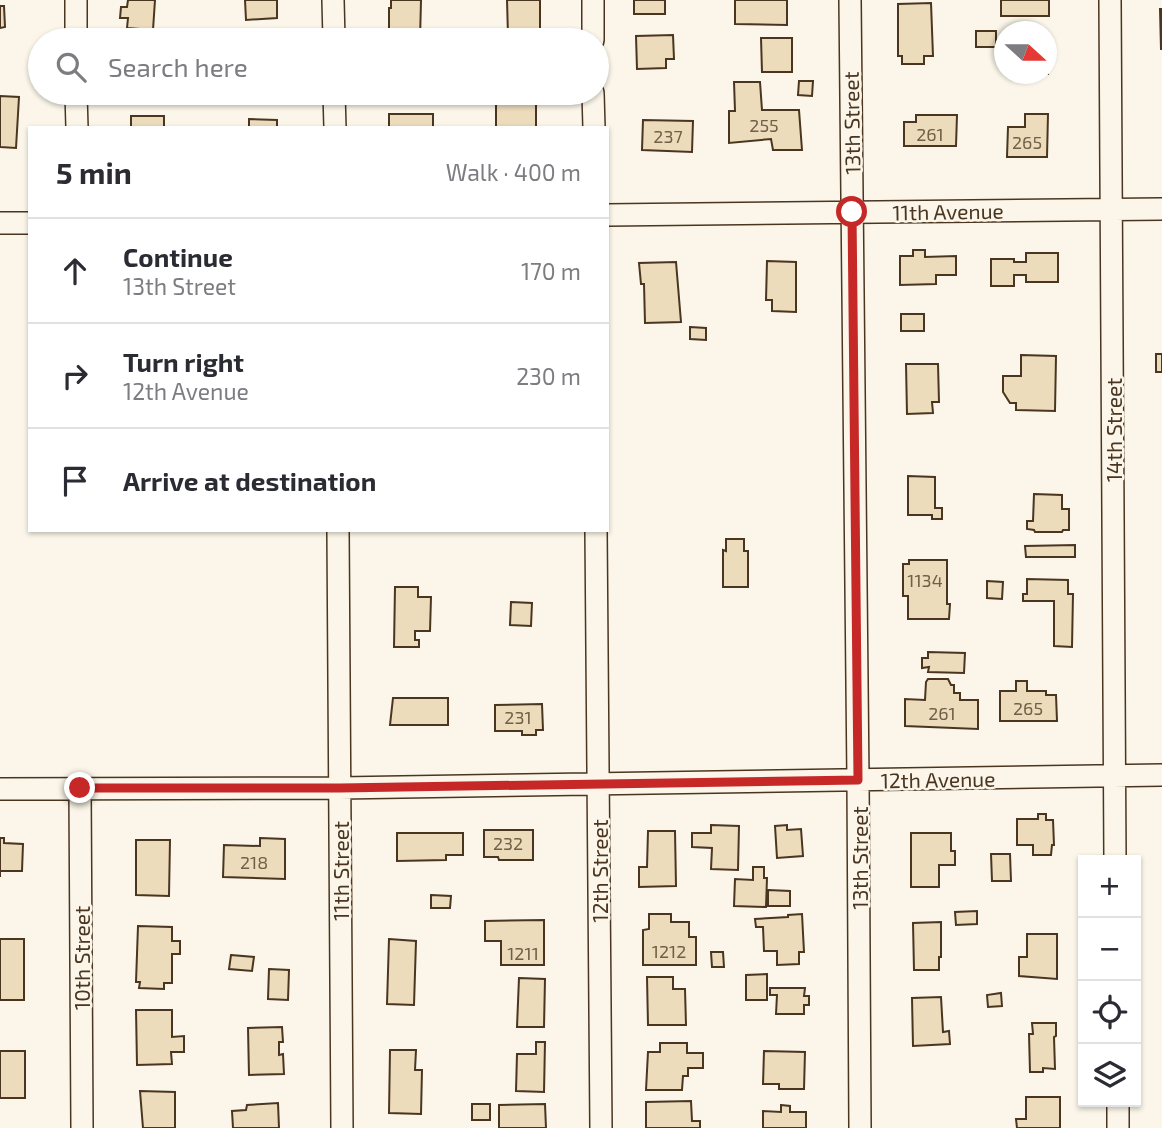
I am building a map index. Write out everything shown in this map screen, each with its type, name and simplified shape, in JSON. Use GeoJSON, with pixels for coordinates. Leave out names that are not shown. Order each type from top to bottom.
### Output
{"type":"FeatureCollection","features":[{"type":"Feature","properties":{"kind":"street"},"geometry":{"type":"LineString","coordinates":[[76,0],[76,28]]}},
{"type":"Feature","properties":{"kind":"street"},"geometry":{"type":"LineString","coordinates":[[333,0],[334,28]]}},
{"type":"Feature","properties":{"kind":"street"},"geometry":{"type":"LineString","coordinates":[[593,0],[593,28]]}},
{"type":"Feature","properties":{"kind":"street","name":"13th Street"},"geometry":{"type":"LineString","coordinates":[[850,0],[860,1128]]}},
{"type":"Feature","properties":{"kind":"street","name":"14th Street"},"geometry":{"type":"LineString","coordinates":[[1110,0],[1115,855]]}},
{"type":"Feature","properties":{"kind":"street"},"geometry":{"type":"LineString","coordinates":[[76,105],[76,126]]}},
{"type":"Feature","properties":{"kind":"street"},"geometry":{"type":"LineString","coordinates":[[334,105],[335,126]]}},
{"type":"Feature","properties":{"kind":"street"},"geometry":{"type":"LineString","coordinates":[[593,105],[594,126]]}},
{"type":"Feature","properties":{"kind":"street","name":"11th Avenue"},"geometry":{"type":"LineString","coordinates":[[609,215],[1162,209]]}},
{"type":"Feature","properties":{"kind":"street"},"geometry":{"type":"LineString","coordinates":[[0,223],[28,223]]}},
{"type":"Feature","properties":{"kind":"street","name":"11th Street"},"geometry":{"type":"LineString","coordinates":[[338,532],[342,1128]]}},
{"type":"Feature","properties":{"kind":"street","name":"12th Street"},"geometry":{"type":"LineString","coordinates":[[597,532],[601,1128]]}},
{"type":"Feature","properties":{"kind":"street","name":"12th Avenue"},"geometry":{"type":"LineString","coordinates":[[0,789],[340,788],[1162,775]]}},
{"type":"Feature","properties":{"kind":"street","name":"10th Street"},"geometry":{"type":"LineString","coordinates":[[80,788],[82,1128]]}},
{"type":"Feature","properties":{"kind":"street"},"geometry":{"type":"LineString","coordinates":[[1118,1107],[1118,1128]]}},
{"type":"Feature","properties":{"kind":"building"},"geometry":{"type":"Polygon","coordinates":[[[128,0],[155,0],[153,28],[127,28],[128,18],[120,18],[121,7],[127,7],[128,0]]]}},
{"type":"Feature","properties":{"kind":"building"},"geometry":{"type":"Polygon","coordinates":[[[245,0],[277,0],[277,18],[246,20],[245,0]]]}},
{"type":"Feature","properties":{"kind":"building"},"geometry":{"type":"Polygon","coordinates":[[[391,0],[421,0],[420,28],[389,28],[391,0]]]}},
{"type":"Feature","properties":{"kind":"building"},"geometry":{"type":"Polygon","coordinates":[[[507,0],[540,0],[540,28],[508,28],[507,0]]]}},
{"type":"Feature","properties":{"kind":"building"},"geometry":{"type":"Polygon","coordinates":[[[634,0],[665,0],[665,14],[634,14],[634,0]]]}},
{"type":"Feature","properties":{"kind":"building"},"geometry":{"type":"Polygon","coordinates":[[[735,0],[787,0],[787,25],[735,24],[735,0]]]}},
{"type":"Feature","properties":{"kind":"building"},"geometry":{"type":"Polygon","coordinates":[[[1001,0],[1049,0],[1049,16],[1001,16],[1001,0]]]}},
{"type":"Feature","properties":{"kind":"building"},"geometry":{"type":"Polygon","coordinates":[[[931,3],[933,56],[924,56],[924,64],[902,64],[902,56],[898,56],[898,4],[931,3]]]}},
{"type":"Feature","properties":{"kind":"building"},"geometry":{"type":"Polygon","coordinates":[[[0,6],[4,6],[5,27],[0,28],[0,6]]]}},
{"type":"Feature","properties":{"kind":"building"},"geometry":{"type":"Polygon","coordinates":[[[1162,9],[1162,49],[1161,49],[1162,9]]]}},
{"type":"Feature","properties":{"kind":"building"},"geometry":{"type":"Polygon","coordinates":[[[976,31],[994,31],[994,47],[976,47],[976,31]]]}},
{"type":"Feature","properties":{"kind":"building"},"geometry":{"type":"Polygon","coordinates":[[[673,35],[674,59],[666,59],[666,68],[637,69],[636,36],[673,35]]]}},
{"type":"Feature","properties":{"kind":"building"},"geometry":{"type":"Polygon","coordinates":[[[761,38],[792,38],[792,72],[762,72],[761,38]]]}},
{"type":"Feature","properties":{"kind":"building"},"geometry":{"type":"Polygon","coordinates":[[[799,81],[813,81],[812,96],[798,95],[799,81]]]}},
{"type":"Feature","properties":{"kind":"building"},"geometry":{"type":"Polygon","coordinates":[[[734,82],[760,82],[762,110],[799,110],[802,150],[773,150],[771,139],[729,143],[729,111],[735,111],[734,82]]]}},
{"type":"Feature","properties":{"kind":"building"},"geometry":{"type":"Polygon","coordinates":[[[0,96],[19,97],[16,148],[0,147],[0,96]]]}},
{"type":"Feature","properties":{"kind":"building"},"geometry":{"type":"Polygon","coordinates":[[[496,105],[536,105],[536,126],[496,126],[496,105]]]}},
{"type":"Feature","properties":{"kind":"building"},"geometry":{"type":"Polygon","coordinates":[[[389,114],[433,114],[433,126],[389,126],[389,114]]]}},
{"type":"Feature","properties":{"kind":"building"},"geometry":{"type":"Polygon","coordinates":[[[1025,114],[1048,114],[1047,157],[1007,157],[1008,127],[1025,127],[1025,114]]]}},
{"type":"Feature","properties":{"kind":"building"},"geometry":{"type":"Polygon","coordinates":[[[916,115],[957,115],[956,146],[904,146],[904,122],[916,122],[916,115]]]}},
{"type":"Feature","properties":{"kind":"building"},"geometry":{"type":"Polygon","coordinates":[[[131,116],[164,116],[164,126],[131,126],[131,116]]]}},
{"type":"Feature","properties":{"kind":"building"},"geometry":{"type":"Polygon","coordinates":[[[249,119],[277,120],[277,126],[249,126],[249,119]]]}},
{"type":"Feature","properties":{"kind":"building"},"geometry":{"type":"Polygon","coordinates":[[[643,120],[693,121],[692,152],[642,150],[643,120]]]}},
{"type":"Feature","properties":{"kind":"building"},"geometry":{"type":"Polygon","coordinates":[[[913,250],[925,250],[925,257],[956,256],[956,275],[936,275],[936,284],[900,285],[900,256],[913,256],[913,250]]]}},
{"type":"Feature","properties":{"kind":"building"},"geometry":{"type":"Polygon","coordinates":[[[1026,253],[1058,253],[1058,282],[1026,282],[1026,275],[1014,275],[1014,286],[991,286],[991,259],[1026,262],[1026,253]]]}},
{"type":"Feature","properties":{"kind":"building"},"geometry":{"type":"Polygon","coordinates":[[[767,261],[796,262],[796,312],[772,311],[772,300],[766,300],[767,261]]]}},
{"type":"Feature","properties":{"kind":"building"},"geometry":{"type":"Polygon","coordinates":[[[676,262],[681,322],[645,323],[644,284],[641,284],[639,263],[676,262]]]}},
{"type":"Feature","properties":{"kind":"building"},"geometry":{"type":"Polygon","coordinates":[[[901,314],[924,314],[924,331],[901,331],[901,314]]]}},
{"type":"Feature","properties":{"kind":"building"},"geometry":{"type":"Polygon","coordinates":[[[690,327],[706,328],[706,340],[690,339],[690,327]]]}},
{"type":"Feature","properties":{"kind":"building"},"geometry":{"type":"Polygon","coordinates":[[[1156,354],[1162,354],[1162,372],[1156,372],[1156,354]]]}},
{"type":"Feature","properties":{"kind":"building"},"geometry":{"type":"Polygon","coordinates":[[[1021,355],[1056,356],[1055,411],[1016,410],[1016,403],[1010,403],[1003,392],[1003,376],[1021,376],[1021,355]]]}},
{"type":"Feature","properties":{"kind":"building"},"geometry":{"type":"Polygon","coordinates":[[[906,364],[938,364],[939,402],[932,402],[933,413],[907,414],[906,364]]]}},
{"type":"Feature","properties":{"kind":"building"},"geometry":{"type":"Polygon","coordinates":[[[908,476],[935,477],[935,508],[942,508],[942,519],[932,519],[932,515],[908,515],[908,476]]]}},
{"type":"Feature","properties":{"kind":"building"},"geometry":{"type":"Polygon","coordinates":[[[1034,494],[1062,495],[1062,509],[1069,509],[1069,530],[1035,532],[1027,529],[1027,521],[1033,521],[1034,494]]]}},
{"type":"Feature","properties":{"kind":"building"},"geometry":{"type":"Polygon","coordinates":[[[726,539],[744,539],[744,551],[748,551],[748,587],[723,587],[723,550],[726,551],[726,539]]]}},
{"type":"Feature","properties":{"kind":"building"},"geometry":{"type":"Polygon","coordinates":[[[1075,545],[1075,557],[1026,557],[1025,546],[1075,545]]]}},
{"type":"Feature","properties":{"kind":"building"},"geometry":{"type":"Polygon","coordinates":[[[909,560],[947,560],[949,619],[908,619],[908,596],[903,596],[903,564],[909,564],[909,560]]]}},
{"type":"Feature","properties":{"kind":"building"},"geometry":{"type":"Polygon","coordinates":[[[1027,579],[1068,580],[1068,594],[1073,594],[1072,647],[1054,646],[1054,601],[1023,601],[1023,594],[1027,594],[1027,579]]]}},
{"type":"Feature","properties":{"kind":"building"},"geometry":{"type":"Polygon","coordinates":[[[987,581],[1003,582],[1002,599],[987,598],[987,581]]]}},
{"type":"Feature","properties":{"kind":"building"},"geometry":{"type":"Polygon","coordinates":[[[395,587],[418,587],[418,597],[431,597],[430,631],[415,631],[415,640],[419,640],[419,647],[394,647],[395,587]]]}},
{"type":"Feature","properties":{"kind":"building"},"geometry":{"type":"Polygon","coordinates":[[[511,602],[532,603],[531,626],[510,625],[511,602]]]}},
{"type":"Feature","properties":{"kind":"building"},"geometry":{"type":"Polygon","coordinates":[[[928,652],[965,653],[964,673],[928,672],[929,667],[922,668],[922,658],[928,658],[928,652]]]}},
{"type":"Feature","properties":{"kind":"building"},"geometry":{"type":"Polygon","coordinates":[[[928,679],[948,679],[951,685],[954,685],[954,693],[960,693],[960,700],[978,700],[978,729],[905,726],[905,699],[925,700],[928,679]]]}},
{"type":"Feature","properties":{"kind":"building"},"geometry":{"type":"Polygon","coordinates":[[[1016,681],[1027,681],[1027,691],[1046,691],[1046,695],[1056,695],[1057,721],[1000,721],[1000,691],[1016,691],[1016,681]]]}},
{"type":"Feature","properties":{"kind":"building"},"geometry":{"type":"Polygon","coordinates":[[[393,698],[448,698],[448,725],[390,725],[393,698]]]}},
{"type":"Feature","properties":{"kind":"building"},"geometry":{"type":"Polygon","coordinates":[[[542,704],[543,730],[536,730],[536,735],[522,735],[522,731],[495,731],[495,705],[542,704]]]}},
{"type":"Feature","properties":{"kind":"building"},"geometry":{"type":"Polygon","coordinates":[[[1038,814],[1046,814],[1046,820],[1053,820],[1054,845],[1051,855],[1033,855],[1033,845],[1017,845],[1017,819],[1038,819],[1038,814]]]}},
{"type":"Feature","properties":{"kind":"building"},"geometry":{"type":"Polygon","coordinates":[[[711,825],[739,826],[738,870],[711,869],[712,848],[692,847],[692,833],[711,833],[711,825]]]}},
{"type":"Feature","properties":{"kind":"building"},"geometry":{"type":"Polygon","coordinates":[[[787,825],[787,830],[801,829],[803,856],[777,858],[775,826],[787,825]]]}},
{"type":"Feature","properties":{"kind":"building"},"geometry":{"type":"Polygon","coordinates":[[[484,830],[533,830],[533,860],[484,857],[484,830]]]}},
{"type":"Feature","properties":{"kind":"building"},"geometry":{"type":"Polygon","coordinates":[[[648,831],[675,831],[676,886],[639,887],[639,867],[647,867],[648,831]]]}},
{"type":"Feature","properties":{"kind":"building"},"geometry":{"type":"Polygon","coordinates":[[[397,833],[463,833],[463,855],[446,855],[446,860],[397,861],[397,833]]]}},
{"type":"Feature","properties":{"kind":"building"},"geometry":{"type":"Polygon","coordinates":[[[911,833],[951,833],[951,851],[955,851],[955,865],[939,865],[939,887],[911,887],[911,833]]]}},
{"type":"Feature","properties":{"kind":"building"},"geometry":{"type":"Polygon","coordinates":[[[0,838],[4,838],[4,843],[23,844],[22,871],[0,871],[0,838]]]}},
{"type":"Feature","properties":{"kind":"building"},"geometry":{"type":"Polygon","coordinates":[[[260,838],[285,839],[285,879],[223,877],[224,845],[260,846],[260,838]]]}},
{"type":"Feature","properties":{"kind":"building"},"geometry":{"type":"Polygon","coordinates":[[[136,840],[170,840],[169,896],[136,895],[136,840]]]}},
{"type":"Feature","properties":{"kind":"building"},"geometry":{"type":"Polygon","coordinates":[[[991,854],[1010,854],[1011,881],[992,881],[991,854]]]}},
{"type":"Feature","properties":{"kind":"building"},"geometry":{"type":"Polygon","coordinates":[[[753,867],[764,867],[764,878],[767,878],[766,907],[734,906],[735,879],[753,880],[753,867]]]}},
{"type":"Feature","properties":{"kind":"building"},"geometry":{"type":"Polygon","coordinates":[[[768,890],[790,891],[790,906],[768,906],[768,890]]]}},
{"type":"Feature","properties":{"kind":"building"},"geometry":{"type":"Polygon","coordinates":[[[431,895],[451,896],[450,908],[431,908],[431,895]]]}},
{"type":"Feature","properties":{"kind":"building"},"geometry":{"type":"Polygon","coordinates":[[[977,911],[977,924],[956,925],[955,912],[977,911]]]}},
{"type":"Feature","properties":{"kind":"building"},"geometry":{"type":"Polygon","coordinates":[[[649,914],[671,914],[671,922],[689,922],[689,937],[696,937],[696,965],[643,965],[643,930],[649,929],[649,914]]]}},
{"type":"Feature","properties":{"kind":"building"},"geometry":{"type":"Polygon","coordinates":[[[802,914],[804,952],[799,952],[799,964],[777,965],[777,951],[764,951],[763,927],[756,927],[755,919],[802,914]]]}},
{"type":"Feature","properties":{"kind":"building"},"geometry":{"type":"Polygon","coordinates":[[[544,920],[544,965],[501,965],[501,941],[485,941],[485,921],[544,920]]]}},
{"type":"Feature","properties":{"kind":"building"},"geometry":{"type":"Polygon","coordinates":[[[941,922],[939,970],[914,970],[913,923],[941,922]]]}},
{"type":"Feature","properties":{"kind":"building"},"geometry":{"type":"Polygon","coordinates":[[[138,926],[172,927],[172,941],[180,941],[180,954],[172,954],[172,983],[164,983],[164,989],[139,988],[140,982],[136,982],[138,926]]]}},
{"type":"Feature","properties":{"kind":"building"},"geometry":{"type":"Polygon","coordinates":[[[1027,934],[1057,934],[1057,979],[1019,976],[1019,957],[1027,957],[1027,934]]]}},
{"type":"Feature","properties":{"kind":"building"},"geometry":{"type":"Polygon","coordinates":[[[0,939],[24,939],[24,1000],[0,1000],[0,939]]]}},
{"type":"Feature","properties":{"kind":"building"},"geometry":{"type":"Polygon","coordinates":[[[389,939],[416,941],[414,1005],[387,1004],[389,939]]]}},
{"type":"Feature","properties":{"kind":"building"},"geometry":{"type":"Polygon","coordinates":[[[711,952],[723,952],[724,967],[712,967],[711,952]]]}},
{"type":"Feature","properties":{"kind":"building"},"geometry":{"type":"Polygon","coordinates":[[[231,955],[254,957],[252,971],[229,969],[231,955]]]}},
{"type":"Feature","properties":{"kind":"building"},"geometry":{"type":"Polygon","coordinates":[[[269,969],[289,970],[288,1000],[268,999],[269,969]]]}},
{"type":"Feature","properties":{"kind":"building"},"geometry":{"type":"Polygon","coordinates":[[[767,974],[767,1000],[746,1000],[746,975],[767,974]]]}},
{"type":"Feature","properties":{"kind":"building"},"geometry":{"type":"Polygon","coordinates":[[[647,977],[673,977],[673,989],[685,989],[686,1025],[648,1025],[647,977]]]}},
{"type":"Feature","properties":{"kind":"building"},"geometry":{"type":"Polygon","coordinates":[[[519,978],[545,979],[544,1027],[517,1027],[519,978]]]}},
{"type":"Feature","properties":{"kind":"building"},"geometry":{"type":"Polygon","coordinates":[[[770,988],[805,988],[804,996],[809,996],[809,1005],[804,1005],[804,1014],[776,1014],[777,995],[770,995],[770,988]]]}},
{"type":"Feature","properties":{"kind":"building"},"geometry":{"type":"Polygon","coordinates":[[[1001,993],[1002,1006],[988,1007],[987,995],[1001,993]]]}},
{"type":"Feature","properties":{"kind":"building"},"geometry":{"type":"Polygon","coordinates":[[[941,997],[943,1032],[949,1031],[950,1044],[913,1046],[912,998],[941,997]]]}},
{"type":"Feature","properties":{"kind":"building"},"geometry":{"type":"Polygon","coordinates":[[[136,1010],[172,1010],[172,1037],[184,1036],[184,1052],[171,1052],[172,1064],[137,1065],[136,1010]]]}},
{"type":"Feature","properties":{"kind":"building"},"geometry":{"type":"Polygon","coordinates":[[[1032,1023],[1056,1023],[1055,1069],[1043,1068],[1043,1072],[1030,1072],[1029,1034],[1033,1034],[1032,1023]]]}},
{"type":"Feature","properties":{"kind":"building"},"geometry":{"type":"Polygon","coordinates":[[[282,1027],[283,1042],[279,1042],[279,1055],[283,1054],[284,1074],[249,1075],[248,1028],[282,1027]]]}},
{"type":"Feature","properties":{"kind":"building"},"geometry":{"type":"Polygon","coordinates":[[[536,1042],[545,1042],[544,1092],[516,1091],[517,1054],[536,1054],[536,1042]]]}},
{"type":"Feature","properties":{"kind":"building"},"geometry":{"type":"Polygon","coordinates":[[[660,1043],[687,1043],[687,1053],[703,1053],[703,1068],[688,1068],[688,1076],[683,1076],[682,1090],[646,1090],[648,1052],[660,1052],[660,1043]]]}},
{"type":"Feature","properties":{"kind":"building"},"geometry":{"type":"Polygon","coordinates":[[[390,1050],[416,1050],[415,1070],[422,1070],[421,1114],[389,1113],[390,1050]]]}},
{"type":"Feature","properties":{"kind":"building"},"geometry":{"type":"Polygon","coordinates":[[[0,1051],[25,1051],[25,1098],[0,1098],[0,1051]]]}},
{"type":"Feature","properties":{"kind":"building"},"geometry":{"type":"Polygon","coordinates":[[[764,1051],[805,1052],[804,1089],[779,1089],[779,1084],[763,1084],[764,1051]]]}},
{"type":"Feature","properties":{"kind":"building"},"geometry":{"type":"Polygon","coordinates":[[[140,1091],[175,1092],[175,1128],[143,1128],[140,1091]]]}},
{"type":"Feature","properties":{"kind":"building"},"geometry":{"type":"Polygon","coordinates":[[[1026,1097],[1060,1097],[1060,1128],[1017,1128],[1016,1119],[1026,1119],[1026,1097]]]}},
{"type":"Feature","properties":{"kind":"building"},"geometry":{"type":"Polygon","coordinates":[[[691,1101],[692,1121],[700,1121],[700,1128],[646,1128],[646,1102],[691,1101]]]}},
{"type":"Feature","properties":{"kind":"building"},"geometry":{"type":"Polygon","coordinates":[[[278,1103],[279,1128],[233,1128],[232,1111],[246,1110],[247,1105],[278,1103]]]}},
{"type":"Feature","properties":{"kind":"building"},"geometry":{"type":"Polygon","coordinates":[[[472,1104],[490,1104],[490,1120],[472,1120],[472,1104]]]}},
{"type":"Feature","properties":{"kind":"building"},"geometry":{"type":"Polygon","coordinates":[[[545,1104],[546,1128],[499,1128],[499,1105],[545,1104]]]}},
{"type":"Feature","properties":{"kind":"building"},"geometry":{"type":"Polygon","coordinates":[[[781,1105],[790,1106],[790,1112],[806,1112],[806,1128],[763,1128],[763,1111],[781,1112],[781,1105]]]}},
{"type":"Feature","properties":{"kind":"route"},"geometry":{"type":"LineString","coordinates":[[80,788],[340,788],[858,780],[852,212]]}}]}
